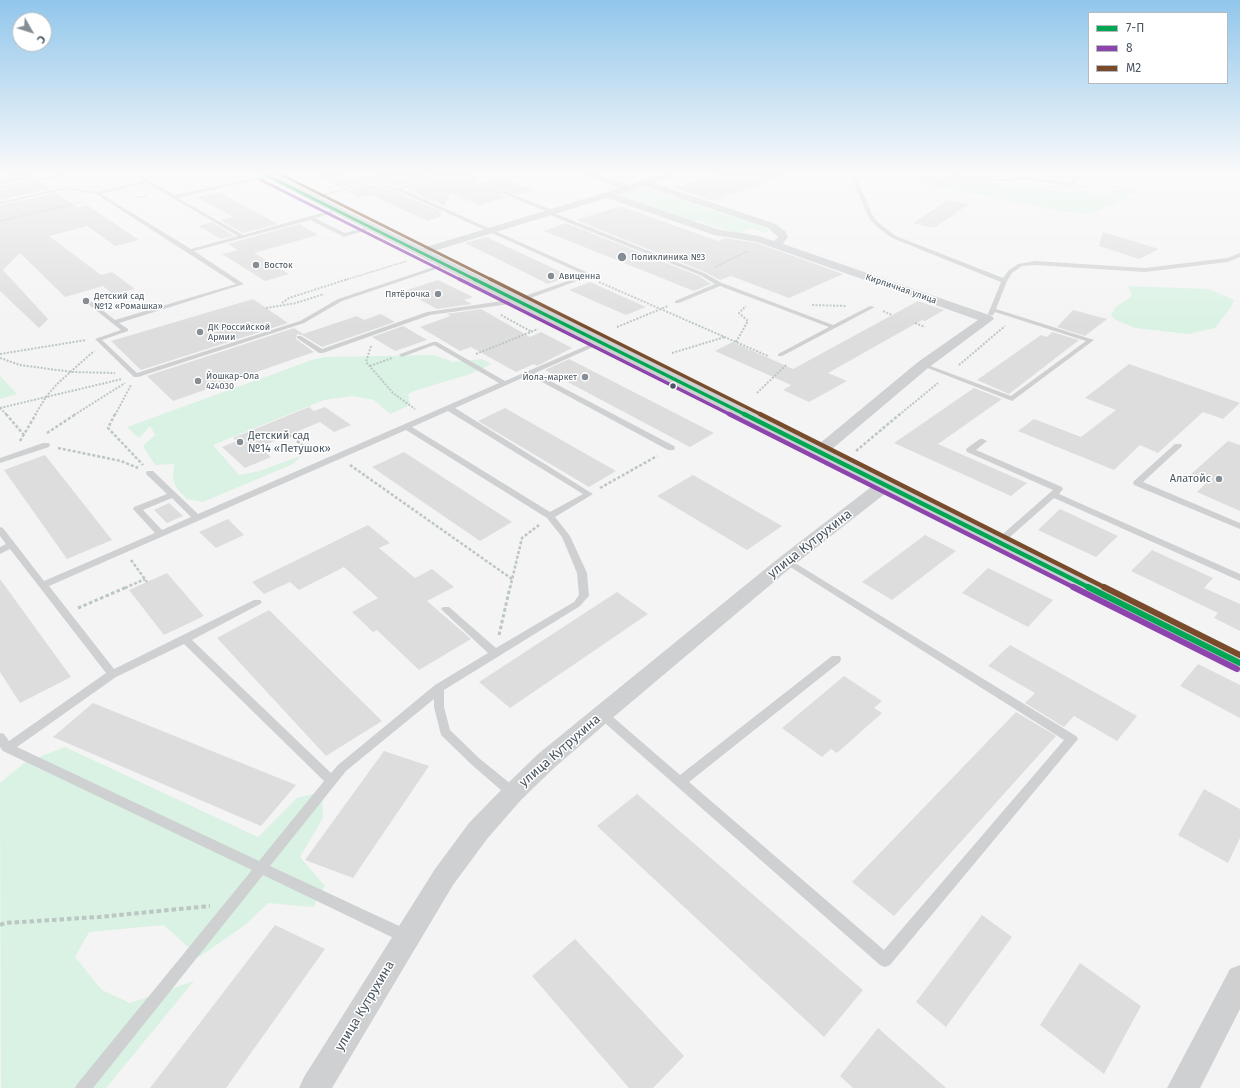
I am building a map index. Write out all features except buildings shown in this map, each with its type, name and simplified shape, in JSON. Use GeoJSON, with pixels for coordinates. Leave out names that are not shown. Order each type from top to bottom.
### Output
{"type":"FeatureCollection","features":[{"type":"Feature","properties":{"kind":"street"},"geometry":{"type":"LineString","coordinates":[[364,225],[416,256],[445,265],[1240,662]]}},
{"type":"Feature","properties":{"kind":"street"},"geometry":{"type":"LineString","coordinates":[[416,256],[510,225]]}},
{"type":"Feature","properties":{"kind":"street","name":"Кирпичная улица"},"geometry":{"type":"LineString","coordinates":[[695,225],[718,233],[771,244],[991,315]]}},
{"type":"Feature","properties":{"kind":"street"},"geometry":{"type":"LineString","coordinates":[[768,225],[781,233],[783,237],[771,244]]}},
{"type":"Feature","properties":{"kind":"street"},"geometry":{"type":"LineString","coordinates":[[819,452],[923,365],[991,315]]}},
{"type":"Feature","properties":{"kind":"street","name":"улица Кутрухина"},"geometry":{"type":"LineString","coordinates":[[315,1088],[444,877],[478,831],[513,793],[546,761],[602,714],[787,561],[885,485]]}},
{"type":"Feature","properties":{"kind":"street"},"geometry":{"type":"LineString","coordinates":[[1183,1088],[1240,979]]}},
{"type":"Feature","properties":{"kind":"lane"},"geometry":{"type":"LineString","coordinates":[[114,322],[241,284],[148,225]]}},
{"type":"Feature","properties":{"kind":"lane"},"geometry":{"type":"LineString","coordinates":[[222,225],[243,237]]}},
{"type":"Feature","properties":{"kind":"lane"},"geometry":{"type":"LineString","coordinates":[[190,251],[286,225]]}},
{"type":"Feature","properties":{"kind":"lane"},"geometry":{"type":"LineString","coordinates":[[324,225],[344,235],[370,228]]}},
{"type":"Feature","properties":{"kind":"lane"},"geometry":{"type":"LineString","coordinates":[[299,337],[321,352],[429,313],[517,301],[590,275],[481,225]]}},
{"type":"Feature","properties":{"kind":"lane"},"geometry":{"type":"LineString","coordinates":[[582,225],[702,274],[720,284],[834,327]]}},
{"type":"Feature","properties":{"kind":"lane"},"geometry":{"type":"LineString","coordinates":[[878,225],[894,237],[1004,281]]}},
{"type":"Feature","properties":{"kind":"lane"},"geometry":{"type":"LineString","coordinates":[[923,365],[1012,399],[1091,340],[1016,317],[991,315],[1004,281],[1010,272],[1020,265],[1035,263],[1145,270],[1228,260],[1240,255]]}},
{"type":"Feature","properties":{"kind":"lane"},"geometry":{"type":"LineString","coordinates":[[85,298],[126,330],[100,341],[136,376],[302,322],[340,300],[445,265]]}},
{"type":"Feature","properties":{"kind":"lane"},"geometry":{"type":"LineString","coordinates":[[677,302],[720,284]]}},
{"type":"Feature","properties":{"kind":"lane"},"geometry":{"type":"LineString","coordinates":[[778,358],[872,307]]}},
{"type":"Feature","properties":{"kind":"lane"},"geometry":{"type":"LineString","coordinates":[[43,585],[600,342]]}},
{"type":"Feature","properties":{"kind":"lane"},"geometry":{"type":"LineString","coordinates":[[402,355],[435,343],[505,384]]}},
{"type":"Feature","properties":{"kind":"lane"},"geometry":{"type":"LineString","coordinates":[[530,373],[670,448]]}},
{"type":"Feature","properties":{"kind":"lane"},"geometry":{"type":"LineString","coordinates":[[449,408],[589,494],[550,516]]}},
{"type":"Feature","properties":{"kind":"lane"},"geometry":{"type":"LineString","coordinates":[[82,1088],[342,768],[438,688],[577,604],[584,596],[582,573],[579,565],[566,536],[550,516],[406,427]]}},
{"type":"Feature","properties":{"kind":"lane"},"geometry":{"type":"LineString","coordinates":[[983,441],[970,450],[1058,489],[998,542]]}},
{"type":"Feature","properties":{"kind":"lane"},"geometry":{"type":"LineString","coordinates":[[0,461],[11,458],[34,446],[46,445]]}},
{"type":"Feature","properties":{"kind":"lane"},"geometry":{"type":"LineString","coordinates":[[1178,446],[1137,483],[1240,526]]}},
{"type":"Feature","properties":{"kind":"lane"},"geometry":{"type":"LineString","coordinates":[[150,473],[197,518]]}},
{"type":"Feature","properties":{"kind":"lane"},"geometry":{"type":"LineString","coordinates":[[161,534],[137,509],[173,494]]}},
{"type":"Feature","properties":{"kind":"lane"},"geometry":{"type":"LineString","coordinates":[[1052,494],[1240,578]]}},
{"type":"Feature","properties":{"kind":"lane"},"geometry":{"type":"LineString","coordinates":[[0,530],[112,674]]}},
{"type":"Feature","properties":{"kind":"lane"},"geometry":{"type":"LineString","coordinates":[[0,550],[12,545]]}},
{"type":"Feature","properties":{"kind":"lane"},"geometry":{"type":"LineString","coordinates":[[602,714],[885,960],[1072,738],[787,561]]}},
{"type":"Feature","properties":{"kind":"lane"},"geometry":{"type":"LineString","coordinates":[[7,748],[112,674],[257,602]]}},
{"type":"Feature","properties":{"kind":"lane"},"geometry":{"type":"LineString","coordinates":[[446,609],[495,653]]}},
{"type":"Feature","properties":{"kind":"lane"},"geometry":{"type":"LineString","coordinates":[[184,639],[332,782]]}},
{"type":"Feature","properties":{"kind":"lane"},"geometry":{"type":"LineString","coordinates":[[680,782],[836,659]]}},
{"type":"Feature","properties":{"kind":"lane"},"geometry":{"type":"LineString","coordinates":[[438,688],[439,707],[445,732],[476,762],[513,793]]}},
{"type":"Feature","properties":{"kind":"lane"},"geometry":{"type":"LineString","coordinates":[[0,737],[7,748],[407,937]]}},
{"type":"Feature","properties":{"kind":"path"},"geometry":{"type":"LineString","coordinates":[[702,274],[771,244]]}},
{"type":"Feature","properties":{"kind":"path"},"geometry":{"type":"LineString","coordinates":[[282,304],[288,298],[416,256]]}},
{"type":"Feature","properties":{"kind":"path"},"geometry":{"type":"LineString","coordinates":[[585,276],[736,342],[778,358],[788,364],[757,393]]}},
{"type":"Feature","properties":{"kind":"path"},"geometry":{"type":"LineString","coordinates":[[736,342],[748,321],[739,313],[750,302],[751,295]]}},
{"type":"Feature","properties":{"kind":"path"},"geometry":{"type":"LineString","coordinates":[[617,327],[677,302]]}},
{"type":"Feature","properties":{"kind":"path"},"geometry":{"type":"LineString","coordinates":[[812,305],[872,307]]}},
{"type":"Feature","properties":{"kind":"path"},"geometry":{"type":"LineString","coordinates":[[483,306],[532,332]]}},
{"type":"Feature","properties":{"kind":"path"},"geometry":{"type":"LineString","coordinates":[[842,463],[1016,317]]}},
{"type":"Feature","properties":{"kind":"path"},"geometry":{"type":"LineString","coordinates":[[915,323],[924,327]]}},
{"type":"Feature","properties":{"kind":"path"},"geometry":{"type":"LineString","coordinates":[[391,327],[372,341],[366,362],[393,393],[426,418]]}},
{"type":"Feature","properties":{"kind":"path"},"geometry":{"type":"LineString","coordinates":[[463,359],[544,327]]}},
{"type":"Feature","properties":{"kind":"path"},"geometry":{"type":"LineString","coordinates":[[672,353],[726,337]]}},
{"type":"Feature","properties":{"kind":"path"},"geometry":{"type":"LineString","coordinates":[[0,354],[100,341]]}},
{"type":"Feature","properties":{"kind":"path"},"geometry":{"type":"LineString","coordinates":[[11,458],[46,397],[57,384],[72,372],[100,341]]}},
{"type":"Feature","properties":{"kind":"path"},"geometry":{"type":"LineString","coordinates":[[370,366],[402,355]]}},
{"type":"Feature","properties":{"kind":"path"},"geometry":{"type":"LineString","coordinates":[[0,358],[20,364],[72,372],[114,372],[136,376]]}},
{"type":"Feature","properties":{"kind":"path"},"geometry":{"type":"LineString","coordinates":[[136,376],[34,446],[0,408],[46,397],[136,376]]}},
{"type":"Feature","properties":{"kind":"path"},"geometry":{"type":"LineString","coordinates":[[136,376],[108,428],[150,473]]}},
{"type":"Feature","properties":{"kind":"path"},"geometry":{"type":"LineString","coordinates":[[289,435],[317,456]]}},
{"type":"Feature","properties":{"kind":"path"},"geometry":{"type":"LineString","coordinates":[[46,445],[121,462],[150,473]]}},
{"type":"Feature","properties":{"kind":"path"},"geometry":{"type":"LineString","coordinates":[[589,494],[670,448]]}},
{"type":"Feature","properties":{"kind":"path"},"geometry":{"type":"LineString","coordinates":[[338,456],[512,579]]}},
{"type":"Feature","properties":{"kind":"path"},"geometry":{"type":"LineString","coordinates":[[495,653],[522,538],[550,516]]}},
{"type":"Feature","properties":{"kind":"path"},"geometry":{"type":"LineString","coordinates":[[65,614],[146,580],[123,550]]}},
{"type":"Feature","properties":{"kind":"path"},"geometry":{"type":"LineString","coordinates":[[0,925],[4,923],[99,917],[232,904]]}},
{"type":"Feature","properties":{"kind":"green space"},"geometry":{"type":"Polygon","coordinates":[[[710,225],[756,225],[769,231],[764,233],[750,228],[743,232],[756,236],[737,234],[710,225]]]}},
{"type":"Feature","properties":{"kind":"green space"},"geometry":{"type":"Polygon","coordinates":[[[1128,286],[1209,289],[1234,300],[1231,307],[1215,328],[1188,334],[1135,328],[1116,320],[1111,315],[1116,307],[1132,296],[1128,286]]]}},
{"type":"Feature","properties":{"kind":"green space"},"geometry":{"type":"Polygon","coordinates":[[[434,355],[453,362],[482,359],[491,364],[470,374],[408,394],[410,405],[390,414],[374,400],[353,396],[324,400],[213,445],[239,475],[259,471],[301,456],[293,464],[203,502],[187,499],[177,489],[173,479],[174,464],[155,465],[143,446],[155,435],[150,426],[139,438],[127,427],[312,360],[325,357],[434,355]]]}},
{"type":"Feature","properties":{"kind":"green space"},"geometry":{"type":"Polygon","coordinates":[[[0,376],[17,394],[0,399],[0,376]]]}},
{"type":"Feature","properties":{"kind":"green space"},"geometry":{"type":"Polygon","coordinates":[[[65,747],[258,837],[297,798],[322,792],[323,818],[300,857],[325,886],[313,907],[268,903],[245,925],[199,957],[164,925],[89,932],[75,957],[102,990],[130,1003],[194,981],[106,1088],[1,1088],[0,783],[24,763],[65,747]]]}},
{"type":"Feature","properties":{"kind":"transit line","name":"8"},"geometry":{"type":"LineString","coordinates":[[350,225],[1237,669]]}},
{"type":"Feature","properties":{"kind":"transit line","name":"7-П"},"geometry":{"type":"LineString","coordinates":[[365,225],[1240,663]]}},
{"type":"Feature","properties":{"kind":"transit line","name":"М2"},"geometry":{"type":"LineString","coordinates":[[381,225],[1240,655]]}},
{"type":"Feature","properties":{"kind":"place","name":"Поликлиника №3"},"geometry":{"type":"Point","coordinates":[622,257]}},
{"type":"Feature","properties":{"kind":"place","name":"Восток"},"geometry":{"type":"Point","coordinates":[256,265]}},
{"type":"Feature","properties":{"kind":"place","name":"Авиценна"},"geometry":{"type":"Point","coordinates":[551,276]}},
{"type":"Feature","properties":{"kind":"place","name":"Пятёрочка"},"geometry":{"type":"Point","coordinates":[438,294]}},
{"type":"Feature","properties":{"kind":"place","name":"Детский сад №12 «Ромашка»"},"geometry":{"type":"Point","coordinates":[86,301]}},
{"type":"Feature","properties":{"kind":"place","name":"ДК Российской Армии"},"geometry":{"type":"Point","coordinates":[200,332]}},
{"type":"Feature","properties":{"kind":"place","name":"Йола-маркет"},"geometry":{"type":"Point","coordinates":[585,377]}},
{"type":"Feature","properties":{"kind":"place","name":"Йошкар-Ола 424030"},"geometry":{"type":"Point","coordinates":[198,381]}},
{"type":"Feature","properties":{"kind":"place","name":"Детский сад №14 «Петушок»"},"geometry":{"type":"Point","coordinates":[240,442]}},
{"type":"Feature","properties":{"kind":"place","name":"Алатойс"},"geometry":{"type":"Point","coordinates":[1219,479]}}]}
